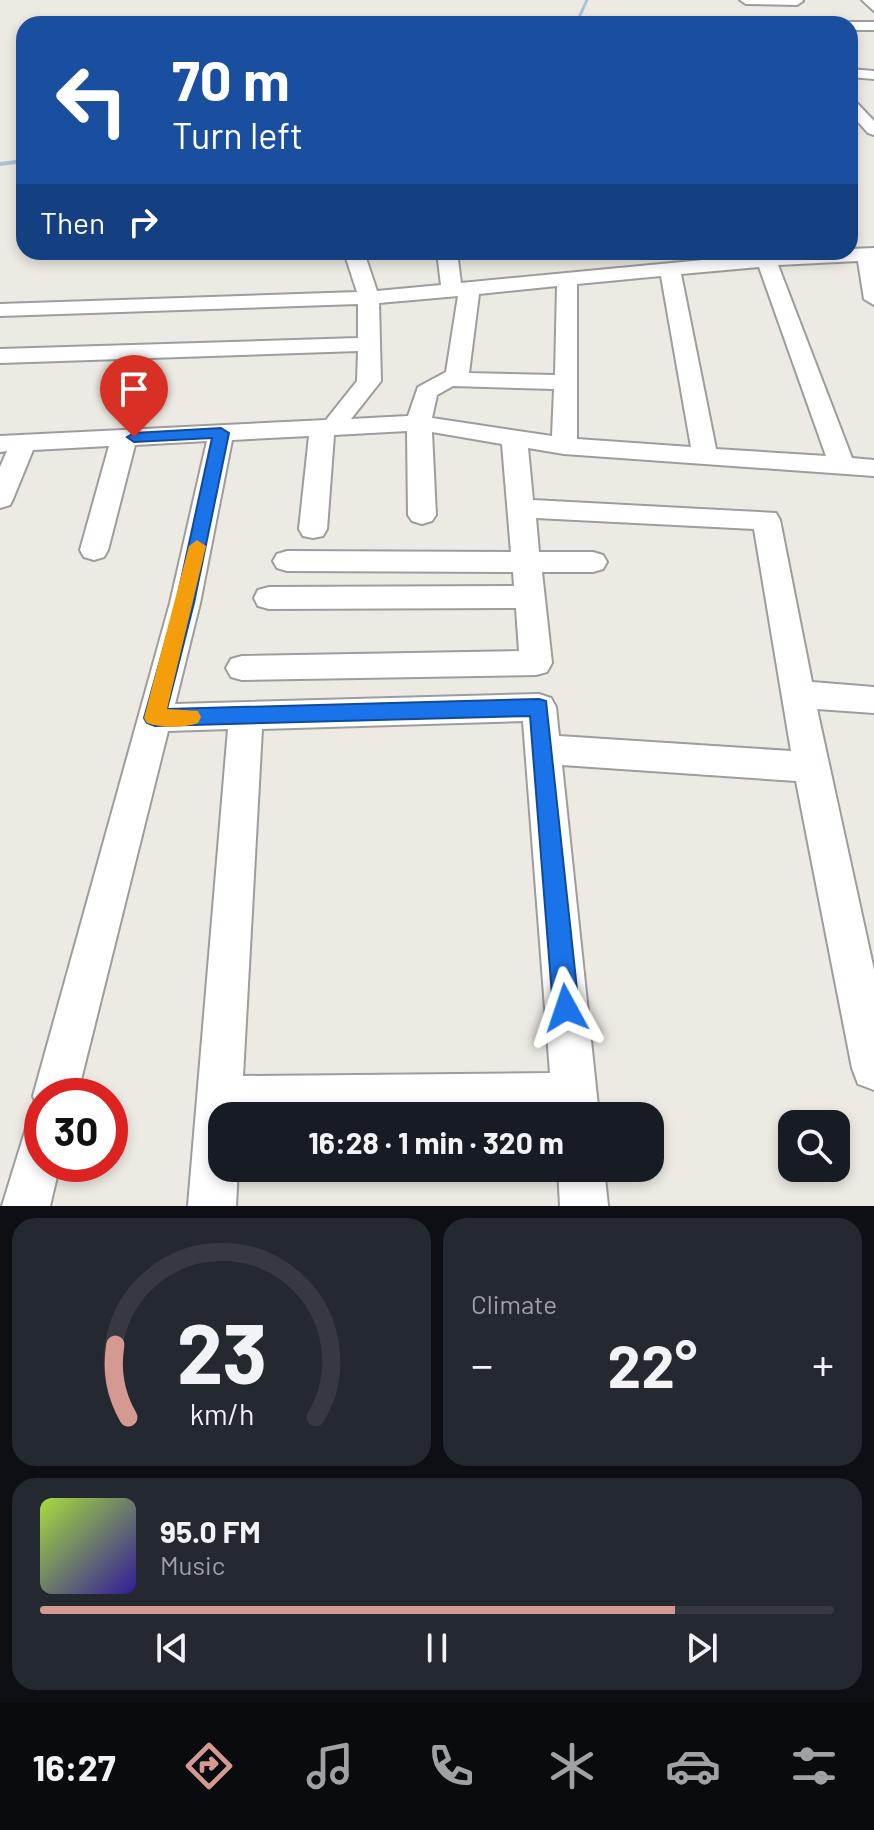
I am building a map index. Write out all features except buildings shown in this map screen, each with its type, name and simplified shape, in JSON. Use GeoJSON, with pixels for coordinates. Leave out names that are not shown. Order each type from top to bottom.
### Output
{"type":"FeatureCollection","features":[{"type":"Feature","properties":{"kind":"street"},"geometry":{"type":"LineString","coordinates":[[746,0],[797,1]]}},
{"type":"Feature","properties":{"kind":"street"},"geometry":{"type":"LineString","coordinates":[[868,0],[874,7]]}},
{"type":"Feature","properties":{"kind":"street"},"geometry":{"type":"LineString","coordinates":[[858,30],[874,42]]}},
{"type":"Feature","properties":{"kind":"street"},"geometry":{"type":"LineString","coordinates":[[858,113],[874,130]]}},
{"type":"Feature","properties":{"kind":"street"},"geometry":{"type":"LineString","coordinates":[[859,254],[874,299]]}},
{"type":"Feature","properties":{"kind":"street"},"geometry":{"type":"LineString","coordinates":[[313,529],[329,427],[364,391],[369,381],[369,298],[357,260]]}},
{"type":"Feature","properties":{"kind":"street"},"geometry":{"type":"LineString","coordinates":[[450,260],[461,290],[457,379]]}},
{"type":"Feature","properties":{"kind":"street"},"geometry":{"type":"LineString","coordinates":[[564,446],[566,382],[576,279],[573,260]]}},
{"type":"Feature","properties":{"kind":"street"},"geometry":{"type":"LineString","coordinates":[[0,310],[369,298],[576,279],[682,263],[766,260],[842,465]]}},
{"type":"Feature","properties":{"kind":"street"},"geometry":{"type":"LineString","coordinates":[[682,263],[705,456]]}},
{"type":"Feature","properties":{"kind":"street"},"geometry":{"type":"LineString","coordinates":[[0,356],[370,344]]}},
{"type":"Feature","properties":{"kind":"street"},"geometry":{"type":"LineString","coordinates":[[422,515],[419,423],[426,392],[448,379],[566,382]]}},
{"type":"Feature","properties":{"kind":"street"},"geometry":{"type":"LineString","coordinates":[[0,499],[11,443],[419,423],[564,446],[874,468]]}},
{"type":"Feature","properties":{"kind":"street"},"geometry":{"type":"LineString","coordinates":[[60,1078],[185,603],[221,433]]}},
{"type":"Feature","properties":{"kind":"street"},"geometry":{"type":"LineString","coordinates":[[94,550],[124,438]]}},
{"type":"Feature","properties":{"kind":"street"},"geometry":{"type":"LineString","coordinates":[[242,668],[536,663],[514,438]]}},
{"type":"Feature","properties":{"kind":"street"},"geometry":{"type":"LineString","coordinates":[[521,508],[766,520],[811,767],[874,1068]]}},
{"type":"Feature","properties":{"kind":"street"},"geometry":{"type":"LineString","coordinates":[[287,561],[593,562]]}},
{"type":"Feature","properties":{"kind":"street"},"geometry":{"type":"LineString","coordinates":[[269,598],[529,597]]}},
{"type":"Feature","properties":{"kind":"street"},"geometry":{"type":"LineString","coordinates":[[797,694],[874,700]]}},
{"type":"Feature","properties":{"kind":"street"},"geometry":{"type":"LineString","coordinates":[[155,718],[539,707],[575,1102]]}},
{"type":"Feature","properties":{"kind":"street"},"geometry":{"type":"LineString","coordinates":[[212,1206],[246,717]]}},
{"type":"Feature","properties":{"kind":"street"},"geometry":{"type":"LineString","coordinates":[[543,749],[811,767]]}},
{"type":"Feature","properties":{"kind":"street"},"geometry":{"type":"LineString","coordinates":[[218,1099],[396,1102]]}},
{"type":"Feature","properties":{"kind":"street"},"geometry":{"type":"LineString","coordinates":[[26,1206],[32,1182]]}},
{"type":"Feature","properties":{"kind":"street"},"geometry":{"type":"LineString","coordinates":[[582,1182],[584,1206]]}},
{"type":"Feature","properties":{"kind":"waterway"},"geometry":{"type":"LineString","coordinates":[[580,16],[587,0]]}},
{"type":"Feature","properties":{"kind":"waterway"},"geometry":{"type":"LineString","coordinates":[[0,164],[16,162]]}},
{"type":"Feature","properties":{"kind":"slow traffic"},"geometry":{"type":"LineString","coordinates":[[190,717],[155,718],[197,546]]}},
{"type":"Feature","properties":{"kind":"route"},"geometry":{"type":"LineString","coordinates":[[134,437],[221,433],[185,603],[155,718],[539,707],[566,1008]]}}]}
